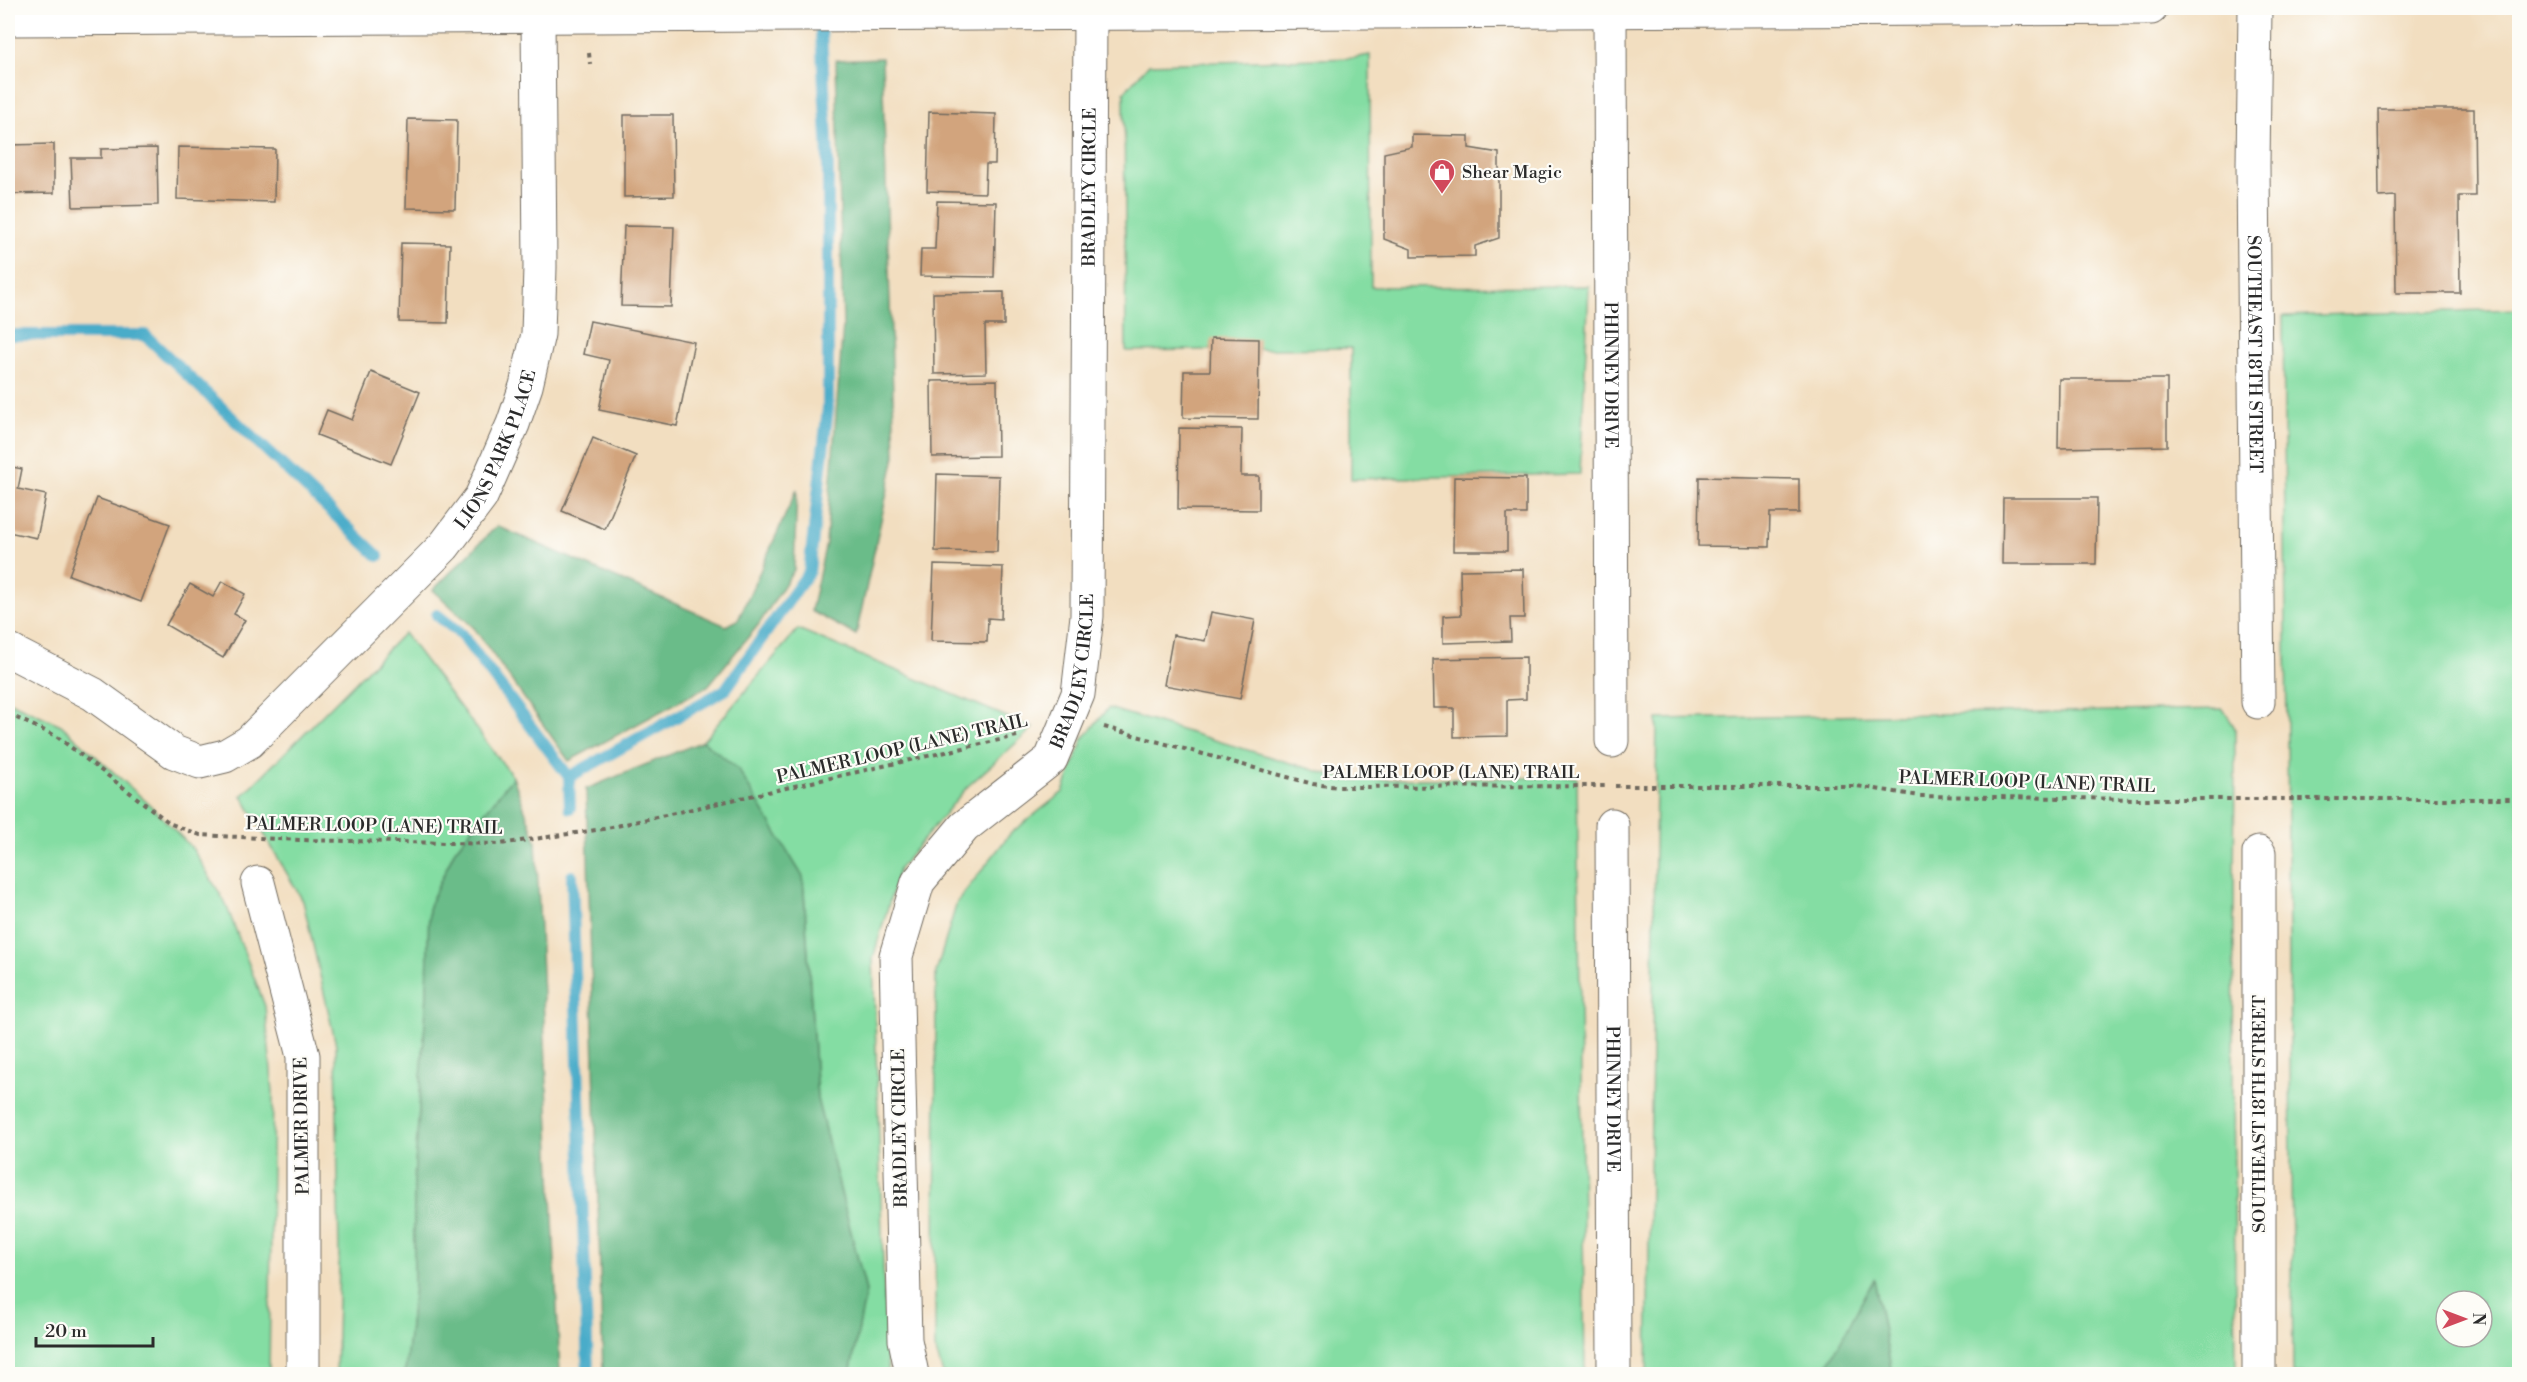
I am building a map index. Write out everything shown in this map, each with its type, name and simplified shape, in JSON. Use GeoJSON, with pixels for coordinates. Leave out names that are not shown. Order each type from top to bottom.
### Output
{"type":"FeatureCollection","features":[{"type":"Feature","properties":{"kind":"street"},"geometry":{"type":"LineString","coordinates":[[8,19],[1010,11],[1090,13],[2151,8]]}},
{"type":"Feature","properties":{"kind":"street","name":"SOUTHEAST 18TH STREET"},"geometry":{"type":"LineString","coordinates":[[2255,8],[2253,165],[2258,702]]}},
{"type":"Feature","properties":{"kind":"street","name":"PHINNEY DRIVE"},"geometry":{"type":"LineString","coordinates":[[1610,11],[1612,741]]}},
{"type":"Feature","properties":{"kind":"street","name":"BRADLEY CIRCLE"},"geometry":{"type":"LineString","coordinates":[[912,1374],[905,1340],[896,956],[918,882],[964,827],[1051,759],[1078,694],[1087,616],[1090,13]]}},
{"type":"Feature","properties":{"kind":"street","name":"LIONS PARK PLACE"},"geometry":{"type":"LineString","coordinates":[[8,650],[93,694],[174,752],[200,762],[225,756],[249,742],[444,546],[481,497],[513,424],[526,386],[538,334],[540,267],[538,16]]}},
{"type":"Feature","properties":{"kind":"street","name":"PHINNEY DRIVE"},"geometry":{"type":"LineString","coordinates":[[1612,825],[1614,1374]]}},
{"type":"Feature","properties":{"kind":"street","name":"SOUTHEAST 18TH STREET"},"geometry":{"type":"LineString","coordinates":[[2259,853],[2259,1374]]}},
{"type":"Feature","properties":{"kind":"street","name":"PALMER DRIVE"},"geometry":{"type":"LineString","coordinates":[[258,883],[303,1056],[303,1374]]}},
{"type":"Feature","properties":{"kind":"path","name":"PALMER LOOP (LANE) TRAIL"},"geometry":{"type":"LineString","coordinates":[[8,714],[56,736],[171,824],[200,835],[299,840],[500,844],[603,829],[1066,725],[1109,728],[1313,784],[1338,786],[1857,786],[1920,796],[2138,799],[2520,799]]}},
{"type":"Feature","properties":{"kind":"green space"},"geometry":{"type":"Polygon","coordinates":[[[1370,55],[1371,287],[1589,286],[1580,474],[1351,479],[1351,348],[1126,351],[1124,92],[1149,64],[1354,58],[1370,55]]]}},
{"type":"Feature","properties":{"kind":"green space"},"geometry":{"type":"Polygon","coordinates":[[[882,58],[895,456],[856,635],[811,611],[826,543],[843,325],[836,60],[882,58]]]}},
{"type":"Feature","properties":{"kind":"green space"},"geometry":{"type":"Polygon","coordinates":[[[2519,309],[2519,1374],[2293,1374],[2283,316],[2519,309]]]}},
{"type":"Feature","properties":{"kind":"green space"},"geometry":{"type":"Polygon","coordinates":[[[797,489],[794,570],[759,624],[708,686],[569,761],[474,628],[433,590],[497,526],[726,626],[738,620],[797,489]]]}},
{"type":"Feature","properties":{"kind":"green space"},"geometry":{"type":"Polygon","coordinates":[[[798,629],[1033,728],[967,787],[899,869],[873,958],[886,1355],[889,1374],[850,1374],[866,1291],[817,1099],[804,889],[738,769],[703,741],[798,629]]]}},
{"type":"Feature","properties":{"kind":"green space"},"geometry":{"type":"Polygon","coordinates":[[[404,633],[513,777],[455,850],[429,906],[427,995],[414,1180],[414,1286],[405,1374],[336,1374],[339,1262],[336,1045],[303,901],[242,796],[404,633]]]}},
{"type":"Feature","properties":{"kind":"green space"},"geometry":{"type":"Polygon","coordinates":[[[8,701],[61,725],[149,804],[192,848],[225,902],[265,1006],[273,1092],[269,1374],[8,1374],[8,701]]]}},
{"type":"Feature","properties":{"kind":"green space"},"geometry":{"type":"Polygon","coordinates":[[[1108,708],[1347,780],[1577,777],[1585,1374],[943,1374],[935,1349],[936,972],[957,902],[1010,834],[1063,792],[1083,739],[1108,708]]]}},
{"type":"Feature","properties":{"kind":"green space"},"geometry":{"type":"Polygon","coordinates":[[[2223,709],[2235,728],[2233,1081],[2236,1374],[1892,1374],[1874,1280],[1823,1374],[1647,1374],[1657,719],[2223,709]]]}},
{"type":"Feature","properties":{"kind":"green space"},"geometry":{"type":"Polygon","coordinates":[[[703,741],[738,769],[803,877],[817,1099],[866,1291],[850,1374],[603,1374],[586,789],[703,741]]]}},
{"type":"Feature","properties":{"kind":"green space"},"geometry":{"type":"Polygon","coordinates":[[[513,777],[536,841],[560,1374],[405,1374],[414,1286],[414,1180],[427,995],[429,906],[455,850],[513,777]]]}},
{"type":"Feature","properties":{"kind":"green space"},"geometry":{"type":"Polygon","coordinates":[[[1874,1279],[1892,1374],[1823,1374],[1874,1279]]]}},
{"type":"Feature","properties":{"kind":"building"},"geometry":{"type":"Polygon","coordinates":[[[2378,109],[2474,109],[2475,196],[2459,196],[2460,293],[2396,293],[2395,196],[2379,197],[2378,109]]]}},
{"type":"Feature","properties":{"kind":"building"},"geometry":{"type":"Polygon","coordinates":[[[929,112],[996,114],[995,164],[986,164],[985,193],[927,191],[929,112]]]}},
{"type":"Feature","properties":{"kind":"building"},"geometry":{"type":"Polygon","coordinates":[[[624,115],[673,115],[674,196],[624,197],[624,115]]]}},
{"type":"Feature","properties":{"kind":"building"},"geometry":{"type":"Polygon","coordinates":[[[408,119],[457,120],[455,209],[406,208],[408,119]]]}},
{"type":"Feature","properties":{"kind":"building","name":"Shear Magic"},"geometry":{"type":"Polygon","coordinates":[[[1412,135],[1469,136],[1469,148],[1499,153],[1499,238],[1475,246],[1475,256],[1411,257],[1411,249],[1384,239],[1384,153],[1412,147],[1412,135]]]}},
{"type":"Feature","properties":{"kind":"building"},"geometry":{"type":"Polygon","coordinates":[[[54,144],[54,193],[8,194],[8,145],[54,144]]]}},
{"type":"Feature","properties":{"kind":"building"},"geometry":{"type":"Polygon","coordinates":[[[178,147],[275,149],[274,202],[177,199],[178,147]]]}},
{"type":"Feature","properties":{"kind":"building"},"geometry":{"type":"Polygon","coordinates":[[[157,148],[158,205],[73,207],[71,158],[101,158],[101,149],[157,148]]]}},
{"type":"Feature","properties":{"kind":"building"},"geometry":{"type":"Polygon","coordinates":[[[937,201],[996,202],[994,277],[920,276],[921,249],[935,249],[937,201]]]}},
{"type":"Feature","properties":{"kind":"building"},"geometry":{"type":"Polygon","coordinates":[[[624,226],[674,227],[671,307],[621,306],[624,226]]]}},
{"type":"Feature","properties":{"kind":"building"},"geometry":{"type":"Polygon","coordinates":[[[401,243],[450,244],[448,323],[399,322],[401,243]]]}},
{"type":"Feature","properties":{"kind":"building"},"geometry":{"type":"Polygon","coordinates":[[[1004,292],[1004,325],[985,325],[986,373],[934,374],[933,293],[1004,292]]]}},
{"type":"Feature","properties":{"kind":"building"},"geometry":{"type":"Polygon","coordinates":[[[590,321],[694,342],[677,426],[599,410],[609,360],[583,354],[590,321]]]}},
{"type":"Feature","properties":{"kind":"building"},"geometry":{"type":"Polygon","coordinates":[[[1211,338],[1259,339],[1258,419],[1183,418],[1184,371],[1210,371],[1211,338]]]}},
{"type":"Feature","properties":{"kind":"building"},"geometry":{"type":"Polygon","coordinates":[[[371,372],[420,392],[391,464],[317,435],[327,410],[352,420],[371,372]]]}},
{"type":"Feature","properties":{"kind":"building"},"geometry":{"type":"Polygon","coordinates":[[[2059,379],[2167,379],[2167,446],[2058,448],[2059,379]]]}},
{"type":"Feature","properties":{"kind":"building"},"geometry":{"type":"Polygon","coordinates":[[[997,380],[998,456],[932,457],[931,381],[997,380]]]}},
{"type":"Feature","properties":{"kind":"building"},"geometry":{"type":"Polygon","coordinates":[[[1179,428],[1242,429],[1241,476],[1259,476],[1259,510],[1178,509],[1179,428]]]}},
{"type":"Feature","properties":{"kind":"building"},"geometry":{"type":"Polygon","coordinates":[[[593,438],[636,456],[605,529],[562,511],[593,438]]]}},
{"type":"Feature","properties":{"kind":"building"},"geometry":{"type":"Polygon","coordinates":[[[8,466],[22,469],[18,489],[46,495],[37,538],[8,532],[8,466]]]}},
{"type":"Feature","properties":{"kind":"building"},"geometry":{"type":"Polygon","coordinates":[[[937,474],[999,476],[997,552],[935,551],[937,474]]]}},
{"type":"Feature","properties":{"kind":"building"},"geometry":{"type":"Polygon","coordinates":[[[1454,477],[1526,478],[1526,514],[1507,514],[1507,551],[1453,551],[1454,477]]]}},
{"type":"Feature","properties":{"kind":"building"},"geometry":{"type":"Polygon","coordinates":[[[1699,477],[1799,479],[1799,513],[1770,513],[1769,547],[1698,546],[1699,477]]]}},
{"type":"Feature","properties":{"kind":"building"},"geometry":{"type":"Polygon","coordinates":[[[97,498],[170,524],[141,602],[69,575],[97,498]]]}},
{"type":"Feature","properties":{"kind":"building"},"geometry":{"type":"Polygon","coordinates":[[[2003,498],[2097,498],[2096,564],[2002,564],[2003,498]]]}},
{"type":"Feature","properties":{"kind":"building"},"geometry":{"type":"Polygon","coordinates":[[[934,565],[1003,567],[1001,619],[988,618],[987,642],[931,641],[934,565]]]}},
{"type":"Feature","properties":{"kind":"building"},"geometry":{"type":"Polygon","coordinates":[[[1523,569],[1524,618],[1510,618],[1511,641],[1443,643],[1443,616],[1461,615],[1460,570],[1523,569]]]}},
{"type":"Feature","properties":{"kind":"building"},"geometry":{"type":"Polygon","coordinates":[[[222,581],[245,594],[234,614],[245,620],[223,658],[166,625],[190,584],[213,597],[222,581]]]}},
{"type":"Feature","properties":{"kind":"building"},"geometry":{"type":"Polygon","coordinates":[[[1211,612],[1255,620],[1240,699],[1164,685],[1173,635],[1205,641],[1211,612]]]}},
{"type":"Feature","properties":{"kind":"building"},"geometry":{"type":"Polygon","coordinates":[[[1526,657],[1526,699],[1507,700],[1507,736],[1454,737],[1454,708],[1434,708],[1433,659],[1526,657]]]}},
{"type":"Feature","properties":{"kind":"waterway"},"geometry":{"type":"LineString","coordinates":[[569,777],[725,690],[809,572],[828,408],[828,157],[820,15]]}},
{"type":"Feature","properties":{"kind":"waterway"},"geometry":{"type":"LineString","coordinates":[[8,335],[145,335],[378,556]]}},
{"type":"Feature","properties":{"kind":"waterway"},"geometry":{"type":"LineString","coordinates":[[437,615],[461,634],[569,777],[570,808]]}},
{"type":"Feature","properties":{"kind":"waterway"},"geometry":{"type":"LineString","coordinates":[[572,876],[588,1374]]}},
{"type":"Feature","properties":{"kind":"place","name":"Shear Magic"},"geometry":{"type":"Point","coordinates":[1442,195]}}]}
